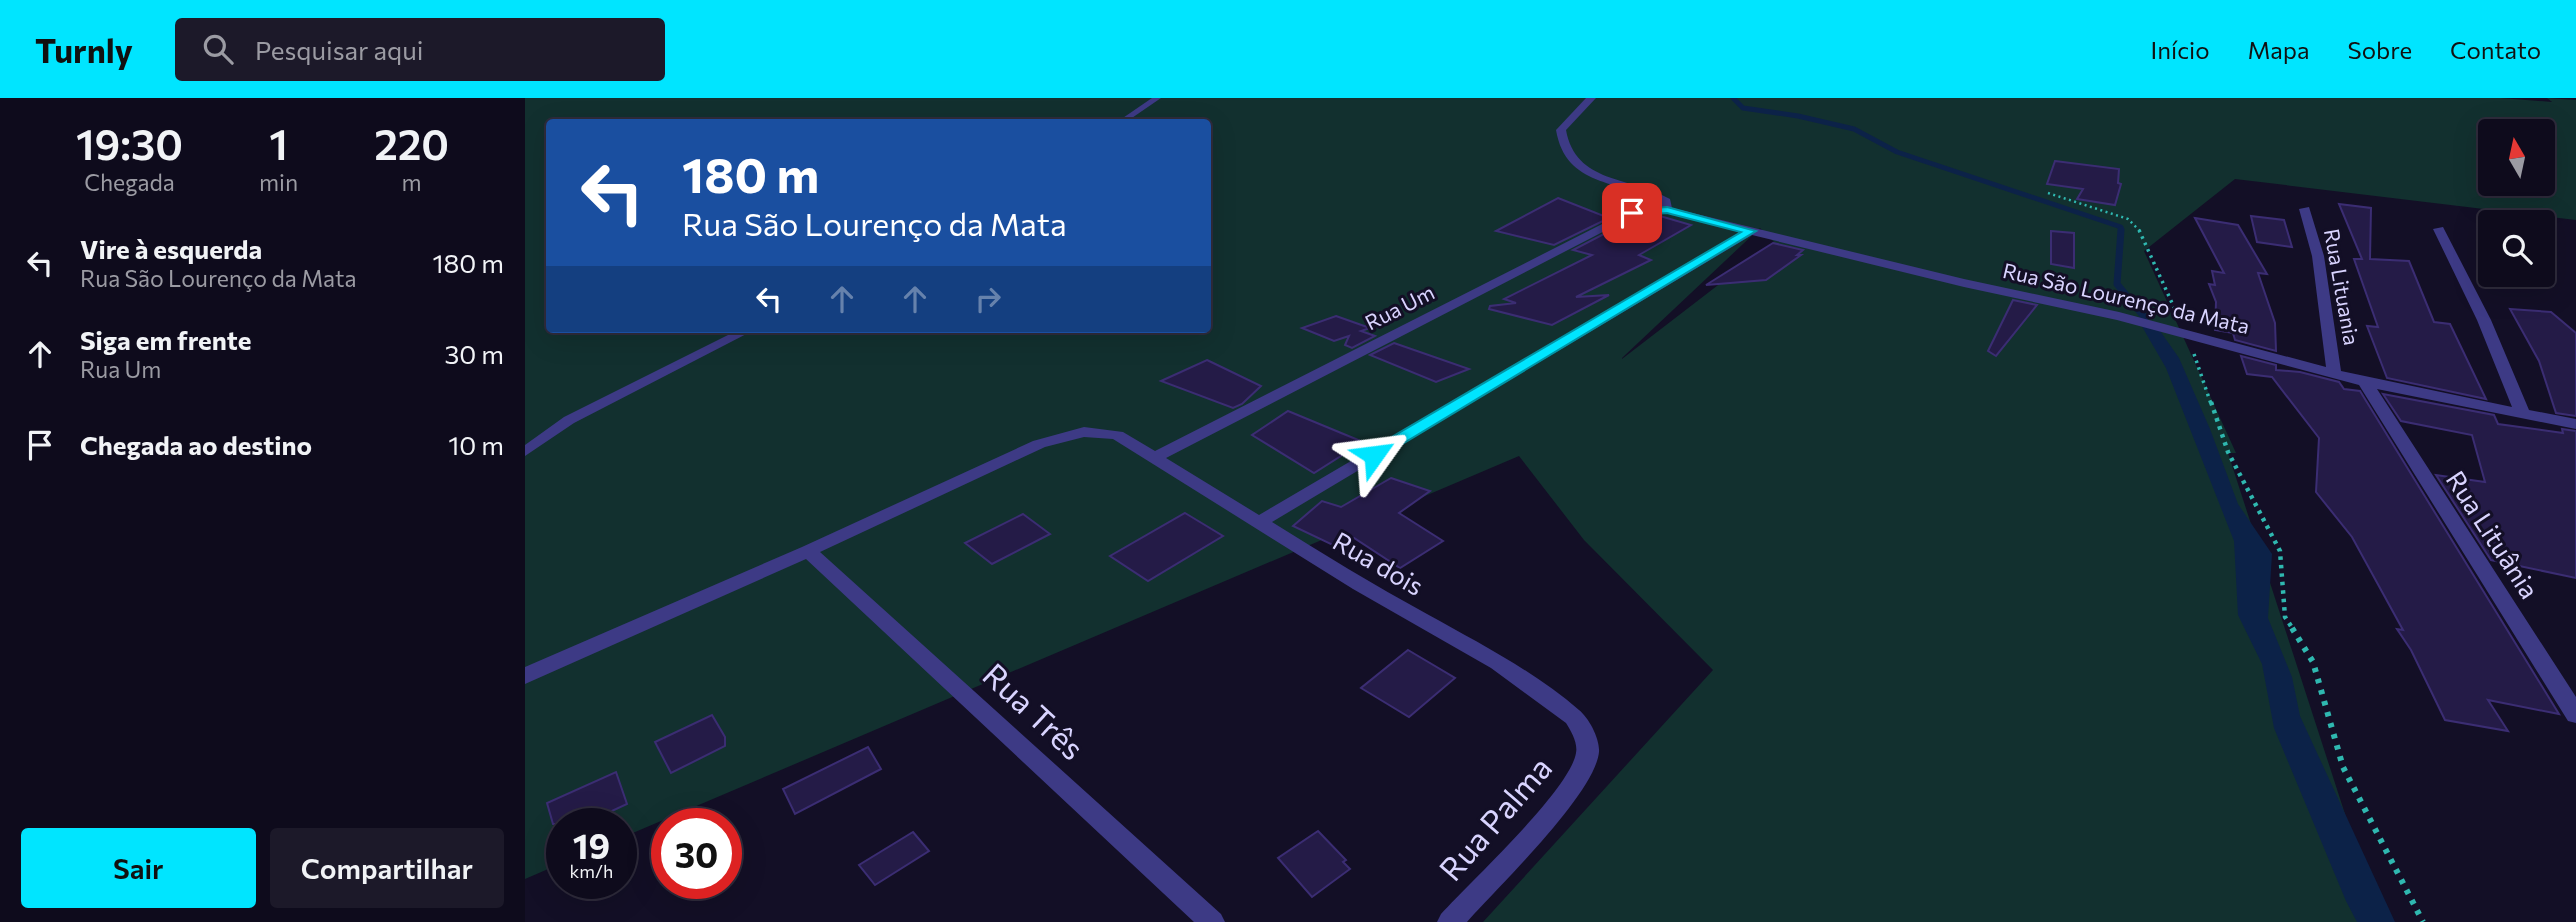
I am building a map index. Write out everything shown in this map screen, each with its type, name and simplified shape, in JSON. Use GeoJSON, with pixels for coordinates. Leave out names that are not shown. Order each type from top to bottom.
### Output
{"type":"FeatureCollection","features":[{"type":"Feature","properties":{"kind":"street"},"geometry":{"type":"LineString","coordinates":[[1589,100],[1561,130],[1564,153],[1569,161],[1597,176],[1652,192],[1666,201],[1667,210]]}},
{"type":"Feature","properties":{"kind":"street","name":"Rua Lituania"},"geometry":{"type":"LineString","coordinates":[[2305,209],[2318,256],[2334,373]]}},
{"type":"Feature","properties":{"kind":"street","name":"Rua São Lourenço da Mata"},"geometry":{"type":"LineString","coordinates":[[1667,210],[2186,333],[2365,382],[2576,424]]}},
{"type":"Feature","properties":{"kind":"street","name":"Rua Um"},"geometry":{"type":"LineString","coordinates":[[1156,457],[1625,216],[1640,211],[1667,210]]}},
{"type":"Feature","properties":{"kind":"street"},"geometry":{"type":"LineString","coordinates":[[2439,229],[2484,320],[2523,414]]}},
{"type":"Feature","properties":{"kind":"street"},"geometry":{"type":"LineString","coordinates":[[1258,523],[1750,231]]}},
{"type":"Feature","properties":{"kind":"street","name":"Rua Lituânia"},"geometry":{"type":"LineString","coordinates":[[2365,382],[2576,715]]}},
{"type":"Feature","properties":{"kind":"street","name":"Rua dois"},"geometry":{"type":"LineString","coordinates":[[525,676],[808,551],[1039,444],[1084,432],[1117,435],[1156,457],[1258,523],[1498,663],[1574,717]]}},
{"type":"Feature","properties":{"kind":"street","name":"Rua Três"},"geometry":{"type":"LineString","coordinates":[[808,551],[1212,922]]}},
{"type":"Feature","properties":{"kind":"street","name":"Rua Palma"},"geometry":{"type":"LineString","coordinates":[[1450,922],[1570,792],[1588,751],[1584,734],[1574,717]]}},
{"type":"Feature","properties":{"kind":"lane"},"geometry":{"type":"LineString","coordinates":[[1126,119],[1157,98]]}},
{"type":"Feature","properties":{"kind":"lane"},"geometry":{"type":"LineString","coordinates":[[525,452],[569,420],[742,333]]}},
{"type":"Feature","properties":{"kind":"path"},"geometry":{"type":"LineString","coordinates":[[2048,193],[2128,219],[2140,231],[2186,333],[2228,452],[2280,551],[2285,617],[2313,662],[2343,767],[2423,922]]}},
{"type":"Feature","properties":{"kind":"green space"},"geometry":{"type":"Polygon","coordinates":[[[525,98],[2576,100],[2576,220],[2555,217],[2555,210],[2493,210],[2235,179],[2144,251],[2236,453],[2228,453],[2380,922],[1483,922],[1713,670],[1584,540],[1519,456],[692,808],[651,808],[651,825],[637,831],[637,808],[546,808],[546,870],[525,879],[525,98]],[[1760,228],[1622,359],[1774,242],[1760,228]]]}},
{"type":"Feature","properties":{"kind":"water"},"geometry":{"type":"Polygon","coordinates":[[[2140,323],[2158,328],[2179,358],[2210,429],[2238,504],[2272,554],[2268,618],[2292,677],[2300,716],[2395,922],[2357,922],[2346,901],[2274,728],[2262,664],[2238,615],[2234,541],[2166,368],[2140,323]]]}},
{"type":"Feature","properties":{"kind":"building"},"geometry":{"type":"Polygon","coordinates":[[[2055,161],[2119,169],[2118,183],[2121,184],[2115,205],[2077,199],[2083,189],[2047,184],[2055,161]]]}},
{"type":"Feature","properties":{"kind":"building"},"geometry":{"type":"Polygon","coordinates":[[[1558,198],[1609,218],[1554,245],[1496,231],[1558,198]]]}},
{"type":"Feature","properties":{"kind":"building"},"geometry":{"type":"Polygon","coordinates":[[[2339,204],[2371,208],[2370,259],[2409,261],[2434,322],[2450,324],[2486,399],[2387,378],[2367,326],[2378,327],[2354,259],[2362,259],[2339,204]]]}},
{"type":"Feature","properties":{"kind":"building"},"geometry":{"type":"Polygon","coordinates":[[[1660,216],[1691,225],[1639,255],[1651,260],[1576,297],[1609,295],[1552,325],[1489,309],[1490,306],[1516,303],[1504,299],[1592,255],[1573,250],[1623,224],[1635,228],[1660,216]]]}},
{"type":"Feature","properties":{"kind":"building"},"geometry":{"type":"Polygon","coordinates":[[[2251,216],[2284,220],[2292,247],[2257,242],[2251,216]]]}},
{"type":"Feature","properties":{"kind":"building"},"geometry":{"type":"Polygon","coordinates":[[[2195,218],[2238,225],[2267,274],[2258,273],[2275,323],[2276,351],[2235,340],[2233,333],[2215,330],[2216,302],[2209,284],[2215,285],[2212,271],[2224,273],[2195,218]]]}},
{"type":"Feature","properties":{"kind":"building"},"geometry":{"type":"Polygon","coordinates":[[[2051,231],[2074,233],[2074,268],[2051,264],[2051,231]]]}},
{"type":"Feature","properties":{"kind":"building"},"geometry":{"type":"Polygon","coordinates":[[[1773,243],[1803,250],[1797,255],[1801,255],[1766,280],[1706,285],[1773,243]]]}},
{"type":"Feature","properties":{"kind":"building"},"geometry":{"type":"Polygon","coordinates":[[[2013,300],[2037,305],[1996,356],[1988,351],[2013,300]]]}},
{"type":"Feature","properties":{"kind":"building"},"geometry":{"type":"Polygon","coordinates":[[[2510,309],[2551,312],[2576,333],[2576,416],[2556,413],[2539,361],[2510,309]]]}},
{"type":"Feature","properties":{"kind":"building"},"geometry":{"type":"Polygon","coordinates":[[[1336,316],[1370,328],[1361,331],[1375,336],[1352,348],[1345,345],[1349,336],[1334,341],[1302,328],[1336,316]]]}},
{"type":"Feature","properties":{"kind":"building"},"geometry":{"type":"Polygon","coordinates":[[[1394,343],[1469,369],[1436,382],[1370,355],[1394,343]]]}},
{"type":"Feature","properties":{"kind":"building"},"geometry":{"type":"Polygon","coordinates":[[[2241,356],[2276,365],[2276,370],[2300,372],[2339,382],[2344,389],[2360,391],[2559,714],[2488,700],[2508,731],[2445,720],[2411,650],[2397,629],[2403,630],[2352,537],[2316,492],[2319,438],[2272,377],[2247,374],[2241,356]]]}},
{"type":"Feature","properties":{"kind":"building"},"geometry":{"type":"Polygon","coordinates":[[[1207,360],[1261,386],[1242,404],[1233,408],[1161,381],[1207,360]]]}},
{"type":"Feature","properties":{"kind":"building"},"geometry":{"type":"Polygon","coordinates":[[[2383,394],[2494,415],[2498,424],[2563,433],[2562,429],[2576,431],[2576,578],[2491,560],[2436,475],[2485,482],[2472,435],[2401,421],[2383,394]]]}},
{"type":"Feature","properties":{"kind":"building"},"geometry":{"type":"Polygon","coordinates":[[[1288,411],[1363,442],[1314,473],[1252,435],[1288,411]]]}},
{"type":"Feature","properties":{"kind":"building"},"geometry":{"type":"Polygon","coordinates":[[[1391,478],[1430,491],[1399,513],[1443,541],[1400,568],[1354,538],[1337,547],[1293,526],[1322,501],[1341,507],[1391,478]]]}},
{"type":"Feature","properties":{"kind":"building"},"geometry":{"type":"Polygon","coordinates":[[[1185,513],[1223,536],[1148,581],[1110,556],[1185,513]]]}},
{"type":"Feature","properties":{"kind":"building"},"geometry":{"type":"Polygon","coordinates":[[[1023,514],[1050,534],[992,564],[965,543],[1023,514]]]}},
{"type":"Feature","properties":{"kind":"building"},"geometry":{"type":"Polygon","coordinates":[[[1408,650],[1455,678],[1409,717],[1361,688],[1408,650]]]}},
{"type":"Feature","properties":{"kind":"building"},"geometry":{"type":"Polygon","coordinates":[[[712,715],[725,737],[725,746],[671,773],[655,742],[712,715]]]}},
{"type":"Feature","properties":{"kind":"building"},"geometry":{"type":"Polygon","coordinates":[[[868,747],[881,769],[795,814],[783,789],[868,747]]]}},
{"type":"Feature","properties":{"kind":"building"},"geometry":{"type":"Polygon","coordinates":[[[616,772],[627,804],[618,808],[548,808],[547,803],[616,772]]]}},
{"type":"Feature","properties":{"kind":"building"},"geometry":{"type":"Polygon","coordinates":[[[1318,831],[1346,860],[1343,862],[1350,869],[1312,897],[1278,858],[1318,831]]]}},
{"type":"Feature","properties":{"kind":"building"},"geometry":{"type":"Polygon","coordinates":[[[913,832],[929,851],[875,885],[859,865],[913,832]]]}},
{"type":"Feature","properties":{"kind":"waterway"},"geometry":{"type":"LineString","coordinates":[[1733,98],[1743,108],[1798,116],[1854,129],[1897,152],[2121,227],[2121,230]]}},
{"type":"Feature","properties":{"kind":"waterway"},"geometry":{"type":"LineString","coordinates":[[2121,230],[2117,284],[2145,318]]}},
{"type":"Feature","properties":{"kind":"route"},"geometry":{"type":"LineString","coordinates":[[1374,455],[1750,231],[1667,210],[1632,213]]}}]}
